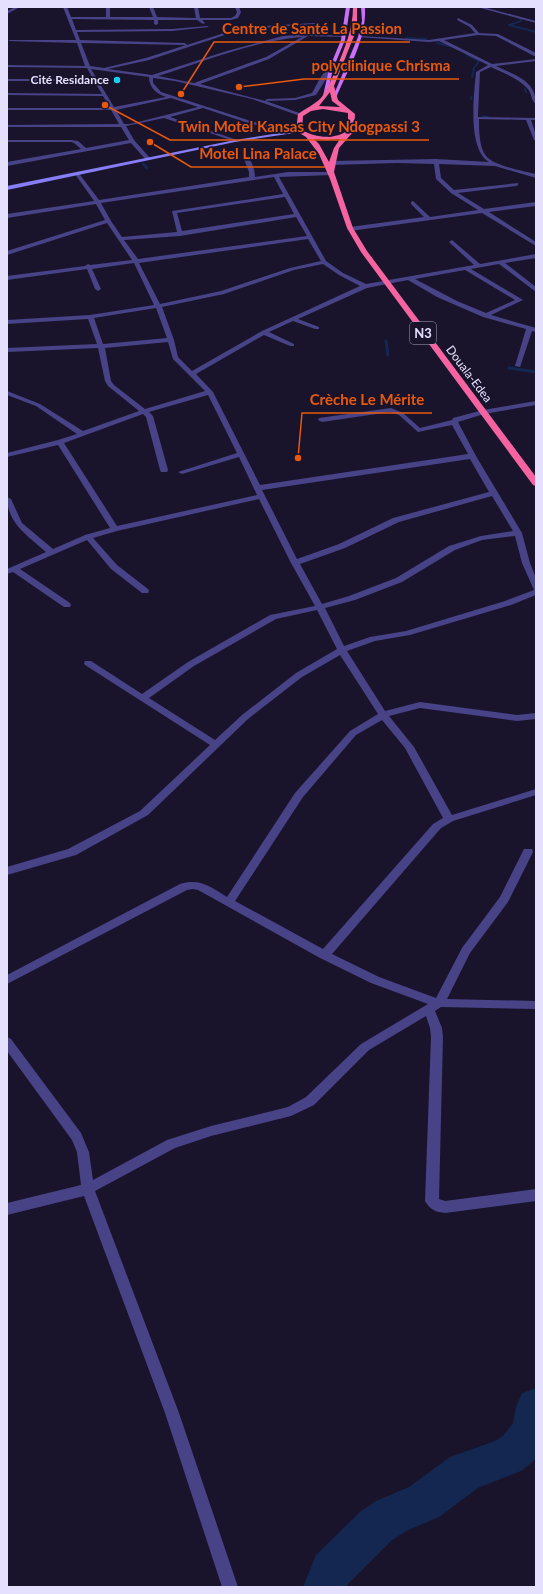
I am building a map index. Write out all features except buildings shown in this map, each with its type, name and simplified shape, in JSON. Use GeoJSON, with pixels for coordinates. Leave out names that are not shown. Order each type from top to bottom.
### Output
{"type":"FeatureCollection","features":[{"type":"Feature","properties":{"kind":"highway"},"geometry":{"type":"LineString","coordinates":[[311,109],[332,87],[351,42],[355,7]]}},
{"type":"Feature","properties":{"kind":"highway"},"geometry":{"type":"LineString","coordinates":[[331,173],[336,146],[351,131],[352,114],[337,103],[334,98],[332,87]]}},
{"type":"Feature","properties":{"kind":"highway"},"geometry":{"type":"LineString","coordinates":[[346,136],[325,138],[309,137],[299,131],[300,115],[304,111],[311,109],[335,108],[348,111]]}},
{"type":"Feature","properties":{"kind":"highway","name":"Douala-Edea"},"geometry":{"type":"LineString","coordinates":[[309,137],[319,147],[331,173],[350,229],[364,252],[384,282],[536,483]]}},
{"type":"Feature","properties":{"kind":"main road"},"geometry":{"type":"LineString","coordinates":[[325,96],[331,69],[344,36],[348,7]]}},
{"type":"Feature","properties":{"kind":"main road"},"geometry":{"type":"LineString","coordinates":[[334,98],[360,37],[364,21],[363,7]]}},
{"type":"Feature","properties":{"kind":"main road"},"geometry":{"type":"LineString","coordinates":[[7,187],[78,174],[235,140],[299,131]]}},
{"type":"Feature","properties":{"kind":"street"},"geometry":{"type":"LineString","coordinates":[[7,13],[18,7]]}},
{"type":"Feature","properties":{"kind":"street"},"geometry":{"type":"LineString","coordinates":[[64,7],[88,67],[132,141],[148,159]]}},
{"type":"Feature","properties":{"kind":"street"},"geometry":{"type":"LineString","coordinates":[[108,7],[108,18]]}},
{"type":"Feature","properties":{"kind":"street"},"geometry":{"type":"LineString","coordinates":[[151,7],[156,19],[157,43]]}},
{"type":"Feature","properties":{"kind":"street"},"geometry":{"type":"LineString","coordinates":[[196,7],[199,20],[207,27]]}},
{"type":"Feature","properties":{"kind":"street"},"geometry":{"type":"LineString","coordinates":[[68,18],[199,20],[235,18],[239,12],[237,7]]}},
{"type":"Feature","properties":{"kind":"street"},"geometry":{"type":"LineString","coordinates":[[479,7],[536,22]]}},
{"type":"Feature","properties":{"kind":"street"},"geometry":{"type":"LineString","coordinates":[[458,19],[471,26],[478,34]]}},
{"type":"Feature","properties":{"kind":"street"},"geometry":{"type":"LineString","coordinates":[[102,69],[147,59],[224,34],[264,27],[314,24]]}},
{"type":"Feature","properties":{"kind":"street"},"geometry":{"type":"LineString","coordinates":[[73,31],[156,30],[207,27],[213,29]]}},
{"type":"Feature","properties":{"kind":"street"},"geometry":{"type":"LineString","coordinates":[[218,32],[224,34]]}},
{"type":"Feature","properties":{"kind":"street"},"geometry":{"type":"LineString","coordinates":[[360,37],[440,40],[478,34],[497,35],[536,55]]}},
{"type":"Feature","properties":{"kind":"street"},"geometry":{"type":"LineString","coordinates":[[151,77],[228,52],[268,41],[307,35],[344,36]]}},
{"type":"Feature","properties":{"kind":"street"},"geometry":{"type":"LineString","coordinates":[[196,84],[284,51],[307,35]]}},
{"type":"Feature","properties":{"kind":"street"},"geometry":{"type":"LineString","coordinates":[[440,40],[527,85],[536,103]]}},
{"type":"Feature","properties":{"kind":"street"},"geometry":{"type":"LineString","coordinates":[[10,41],[157,43],[191,45]]}},
{"type":"Feature","properties":{"kind":"street"},"geometry":{"type":"LineString","coordinates":[[495,164],[484,156],[475,118],[478,72],[481,68],[490,66],[536,60]]}},
{"type":"Feature","properties":{"kind":"street"},"geometry":{"type":"LineString","coordinates":[[7,66],[88,67],[196,84],[253,98],[300,115]]}},
{"type":"Feature","properties":{"kind":"street"},"geometry":{"type":"LineString","coordinates":[[253,98],[283,100],[308,96],[316,92],[322,79],[331,69]]}},
{"type":"Feature","properties":{"kind":"street"},"geometry":{"type":"LineString","coordinates":[[151,77],[150,83],[156,91],[170,97],[253,123],[292,132]]}},
{"type":"Feature","properties":{"kind":"street"},"geometry":{"type":"LineString","coordinates":[[7,80],[96,80]]}},
{"type":"Feature","properties":{"kind":"street"},"geometry":{"type":"LineString","coordinates":[[7,94],[105,95]]}},
{"type":"Feature","properties":{"kind":"street"},"geometry":{"type":"LineString","coordinates":[[7,109],[112,109],[170,97]]}},
{"type":"Feature","properties":{"kind":"street"},"geometry":{"type":"LineString","coordinates":[[7,126],[122,125],[166,117],[203,107]]}},
{"type":"Feature","properties":{"kind":"street"},"geometry":{"type":"LineString","coordinates":[[166,117],[235,140]]}},
{"type":"Feature","properties":{"kind":"street"},"geometry":{"type":"LineString","coordinates":[[475,118],[536,119]]}},
{"type":"Feature","properties":{"kind":"street"},"geometry":{"type":"LineString","coordinates":[[528,119],[536,140]]}},
{"type":"Feature","properties":{"kind":"street"},"geometry":{"type":"LineString","coordinates":[[7,141],[71,141],[76,142],[85,150]]}},
{"type":"Feature","properties":{"kind":"street"},"geometry":{"type":"LineString","coordinates":[[7,164],[132,141]]}},
{"type":"Feature","properties":{"kind":"street"},"geometry":{"type":"LineString","coordinates":[[247,159],[252,172],[252,179]]}},
{"type":"Feature","properties":{"kind":"street"},"geometry":{"type":"LineString","coordinates":[[436,161],[438,178],[453,192],[536,244]]}},
{"type":"Feature","properties":{"kind":"street"},"geometry":{"type":"LineString","coordinates":[[332,163],[436,161],[495,164],[536,176]]}},
{"type":"Feature","properties":{"kind":"street"},"geometry":{"type":"LineString","coordinates":[[7,216],[252,179],[300,174],[331,173]]}},
{"type":"Feature","properties":{"kind":"street"},"geometry":{"type":"LineString","coordinates":[[78,174],[98,202],[108,221],[135,260],[158,306],[171,340],[175,358],[193,373],[210,392],[295,563],[342,650],[383,715],[409,747],[449,819]]}},
{"type":"Feature","properties":{"kind":"street"},"geometry":{"type":"LineString","coordinates":[[276,176],[324,262],[341,274],[365,286]]}},
{"type":"Feature","properties":{"kind":"street"},"geometry":{"type":"LineString","coordinates":[[453,192],[516,184]]}},
{"type":"Feature","properties":{"kind":"street"},"geometry":{"type":"LineString","coordinates":[[180,234],[174,212],[287,195]]}},
{"type":"Feature","properties":{"kind":"street"},"geometry":{"type":"LineString","coordinates":[[413,203],[429,219]]}},
{"type":"Feature","properties":{"kind":"street"},"geometry":{"type":"LineString","coordinates":[[350,229],[536,204]]}},
{"type":"Feature","properties":{"kind":"street"},"geometry":{"type":"LineString","coordinates":[[121,239],[180,234],[242,222],[298,215]]}},
{"type":"Feature","properties":{"kind":"street"},"geometry":{"type":"LineString","coordinates":[[7,253],[108,221]]}},
{"type":"Feature","properties":{"kind":"street"},"geometry":{"type":"LineString","coordinates":[[7,278],[135,260],[219,252],[310,237]]}},
{"type":"Feature","properties":{"kind":"street"},"geometry":{"type":"LineString","coordinates":[[452,242],[480,267]]}},
{"type":"Feature","properties":{"kind":"street"},"geometry":{"type":"LineString","coordinates":[[193,373],[264,332],[365,286],[536,256]]}},
{"type":"Feature","properties":{"kind":"street"},"geometry":{"type":"LineString","coordinates":[[7,322],[90,317],[158,306],[215,295],[292,269],[324,262]]}},
{"type":"Feature","properties":{"kind":"street"},"geometry":{"type":"LineString","coordinates":[[501,263],[536,290]]}},
{"type":"Feature","properties":{"kind":"street"},"geometry":{"type":"LineString","coordinates":[[88,266],[98,289]]}},
{"type":"Feature","properties":{"kind":"street"},"geometry":{"type":"LineString","coordinates":[[467,269],[520,300],[485,316]]}},
{"type":"Feature","properties":{"kind":"street"},"geometry":{"type":"LineString","coordinates":[[409,278],[441,297],[485,316],[532,330],[518,366]]}},
{"type":"Feature","properties":{"kind":"street"},"geometry":{"type":"LineString","coordinates":[[90,317],[101,346],[108,381],[111,386],[149,416],[164,470]]}},
{"type":"Feature","properties":{"kind":"street"},"geometry":{"type":"LineString","coordinates":[[292,319],[317,328]]}},
{"type":"Feature","properties":{"kind":"street"},"geometry":{"type":"LineString","coordinates":[[264,332],[292,345]]}},
{"type":"Feature","properties":{"kind":"street"},"geometry":{"type":"LineString","coordinates":[[7,350],[101,346],[171,340]]}},
{"type":"Feature","properties":{"kind":"street"},"geometry":{"type":"LineString","coordinates":[[9,452],[60,442],[143,412],[210,392]]}},
{"type":"Feature","properties":{"kind":"street"},"geometry":{"type":"LineString","coordinates":[[7,393],[38,405],[82,434]]}},
{"type":"Feature","properties":{"kind":"street"},"geometry":{"type":"LineString","coordinates":[[322,420],[391,410],[401,414],[418,430],[454,422],[459,418],[483,412],[536,403]]}},
{"type":"Feature","properties":{"kind":"street"},"geometry":{"type":"LineString","coordinates":[[454,422],[493,493],[518,533],[536,588]]}},
{"type":"Feature","properties":{"kind":"street"},"geometry":{"type":"LineString","coordinates":[[60,442],[115,529]]}},
{"type":"Feature","properties":{"kind":"street"},"geometry":{"type":"LineString","coordinates":[[182,472],[241,454]]}},
{"type":"Feature","properties":{"kind":"street"},"geometry":{"type":"LineString","coordinates":[[258,488],[472,456]]}},
{"type":"Feature","properties":{"kind":"street"},"geometry":{"type":"LineString","coordinates":[[295,563],[342,546],[396,520],[493,493]]}},
{"type":"Feature","properties":{"kind":"street"},"geometry":{"type":"LineString","coordinates":[[11,570],[88,537],[115,529],[262,496]]}},
{"type":"Feature","properties":{"kind":"street"},"geometry":{"type":"LineString","coordinates":[[7,499],[19,524],[51,552]]}},
{"type":"Feature","properties":{"kind":"street"},"geometry":{"type":"LineString","coordinates":[[142,698],[191,664],[263,621],[273,617],[320,607],[352,598],[399,580],[452,548],[481,538],[518,533]]}},
{"type":"Feature","properties":{"kind":"street"},"geometry":{"type":"LineString","coordinates":[[88,537],[114,567],[145,592]]}},
{"type":"Feature","properties":{"kind":"street"},"geometry":{"type":"LineString","coordinates":[[11,570],[67,605]]}},
{"type":"Feature","properties":{"kind":"street"},"geometry":{"type":"LineString","coordinates":[[7,871],[72,852],[144,813],[245,717],[300,675],[342,650],[373,639],[407,633],[508,603],[536,592]]}},
{"type":"Feature","properties":{"kind":"street"},"geometry":{"type":"LineString","coordinates":[[88,663],[216,745]]}},
{"type":"Feature","properties":{"kind":"street"},"geometry":{"type":"LineString","coordinates":[[229,902],[299,795],[353,734],[383,715],[420,705],[429,705],[517,718],[536,716]]}},
{"type":"Feature","properties":{"kind":"street"},"geometry":{"type":"LineString","coordinates":[[324,955],[437,826],[449,819],[536,792]]}},
{"type":"Feature","properties":{"kind":"street"},"geometry":{"type":"LineString","coordinates":[[7,1209],[88,1189],[171,1144],[212,1131],[291,1111],[310,1101],[365,1047],[434,1006],[466,951],[504,899],[528,852]]}},
{"type":"Feature","properties":{"kind":"street"},"geometry":{"type":"LineString","coordinates":[[7,980],[184,887],[193,884],[229,902],[324,955],[388,985],[421,998],[434,1006],[536,1005]]}},
{"type":"Feature","properties":{"kind":"street"},"geometry":{"type":"LineString","coordinates":[[434,1006],[437,1037],[432,1201],[437,1206],[445,1207],[536,1195]]}},
{"type":"Feature","properties":{"kind":"street"},"geometry":{"type":"LineString","coordinates":[[7,1042],[77,1137],[82,1152],[88,1189],[154,1368],[172,1412],[230,1587]]}},
{"type":"Feature","properties":{"kind":"waterway"},"geometry":{"type":"LineString","coordinates":[[517,17],[522,19],[521,21],[509,25],[536,32]]}},
{"type":"Feature","properties":{"kind":"waterway"},"geometry":{"type":"LineString","coordinates":[[406,38],[426,39]]}},
{"type":"Feature","properties":{"kind":"waterway"},"geometry":{"type":"LineString","coordinates":[[437,43],[453,47]]}},
{"type":"Feature","properties":{"kind":"waterway"},"geometry":{"type":"LineString","coordinates":[[467,55],[479,61],[474,68],[472,77]]}},
{"type":"Feature","properties":{"kind":"waterway"},"geometry":{"type":"LineString","coordinates":[[483,116],[488,117]]}},
{"type":"Feature","properties":{"kind":"waterway"},"geometry":{"type":"LineString","coordinates":[[143,164],[147,168]]}},
{"type":"Feature","properties":{"kind":"waterway"},"geometry":{"type":"LineString","coordinates":[[386,341],[388,355]]}},
{"type":"Feature","properties":{"kind":"waterway"},"geometry":{"type":"LineString","coordinates":[[509,368],[536,372]]}},
{"type":"Feature","properties":{"kind":"waterway"},"geometry":{"type":"LineString","coordinates":[[325,1587],[331,1570],[376,1526],[391,1516],[424,1502],[465,1472],[507,1457],[517,1450],[525,1441],[532,1428],[536,1407]]}},
{"type":"Feature","properties":{"kind":"place","name":"Cité Residance"},"geometry":{"type":"Point","coordinates":[117,80]}},
{"type":"Feature","properties":{"kind":"place","name":"polyclinique Chrisma"},"geometry":{"type":"Point","coordinates":[239,87]}},
{"type":"Feature","properties":{"kind":"place","name":"Centre de Santé La Passion"},"geometry":{"type":"Point","coordinates":[181,94]}},
{"type":"Feature","properties":{"kind":"place","name":"Twin Motel Kansas City Ndogpassi 3"},"geometry":{"type":"Point","coordinates":[105,105]}},
{"type":"Feature","properties":{"kind":"place","name":"Motel Lina Palace"},"geometry":{"type":"Point","coordinates":[150,142]}},
{"type":"Feature","properties":{"kind":"place","name":"Crèche Le Mérite"},"geometry":{"type":"Point","coordinates":[298,458]}}]}
